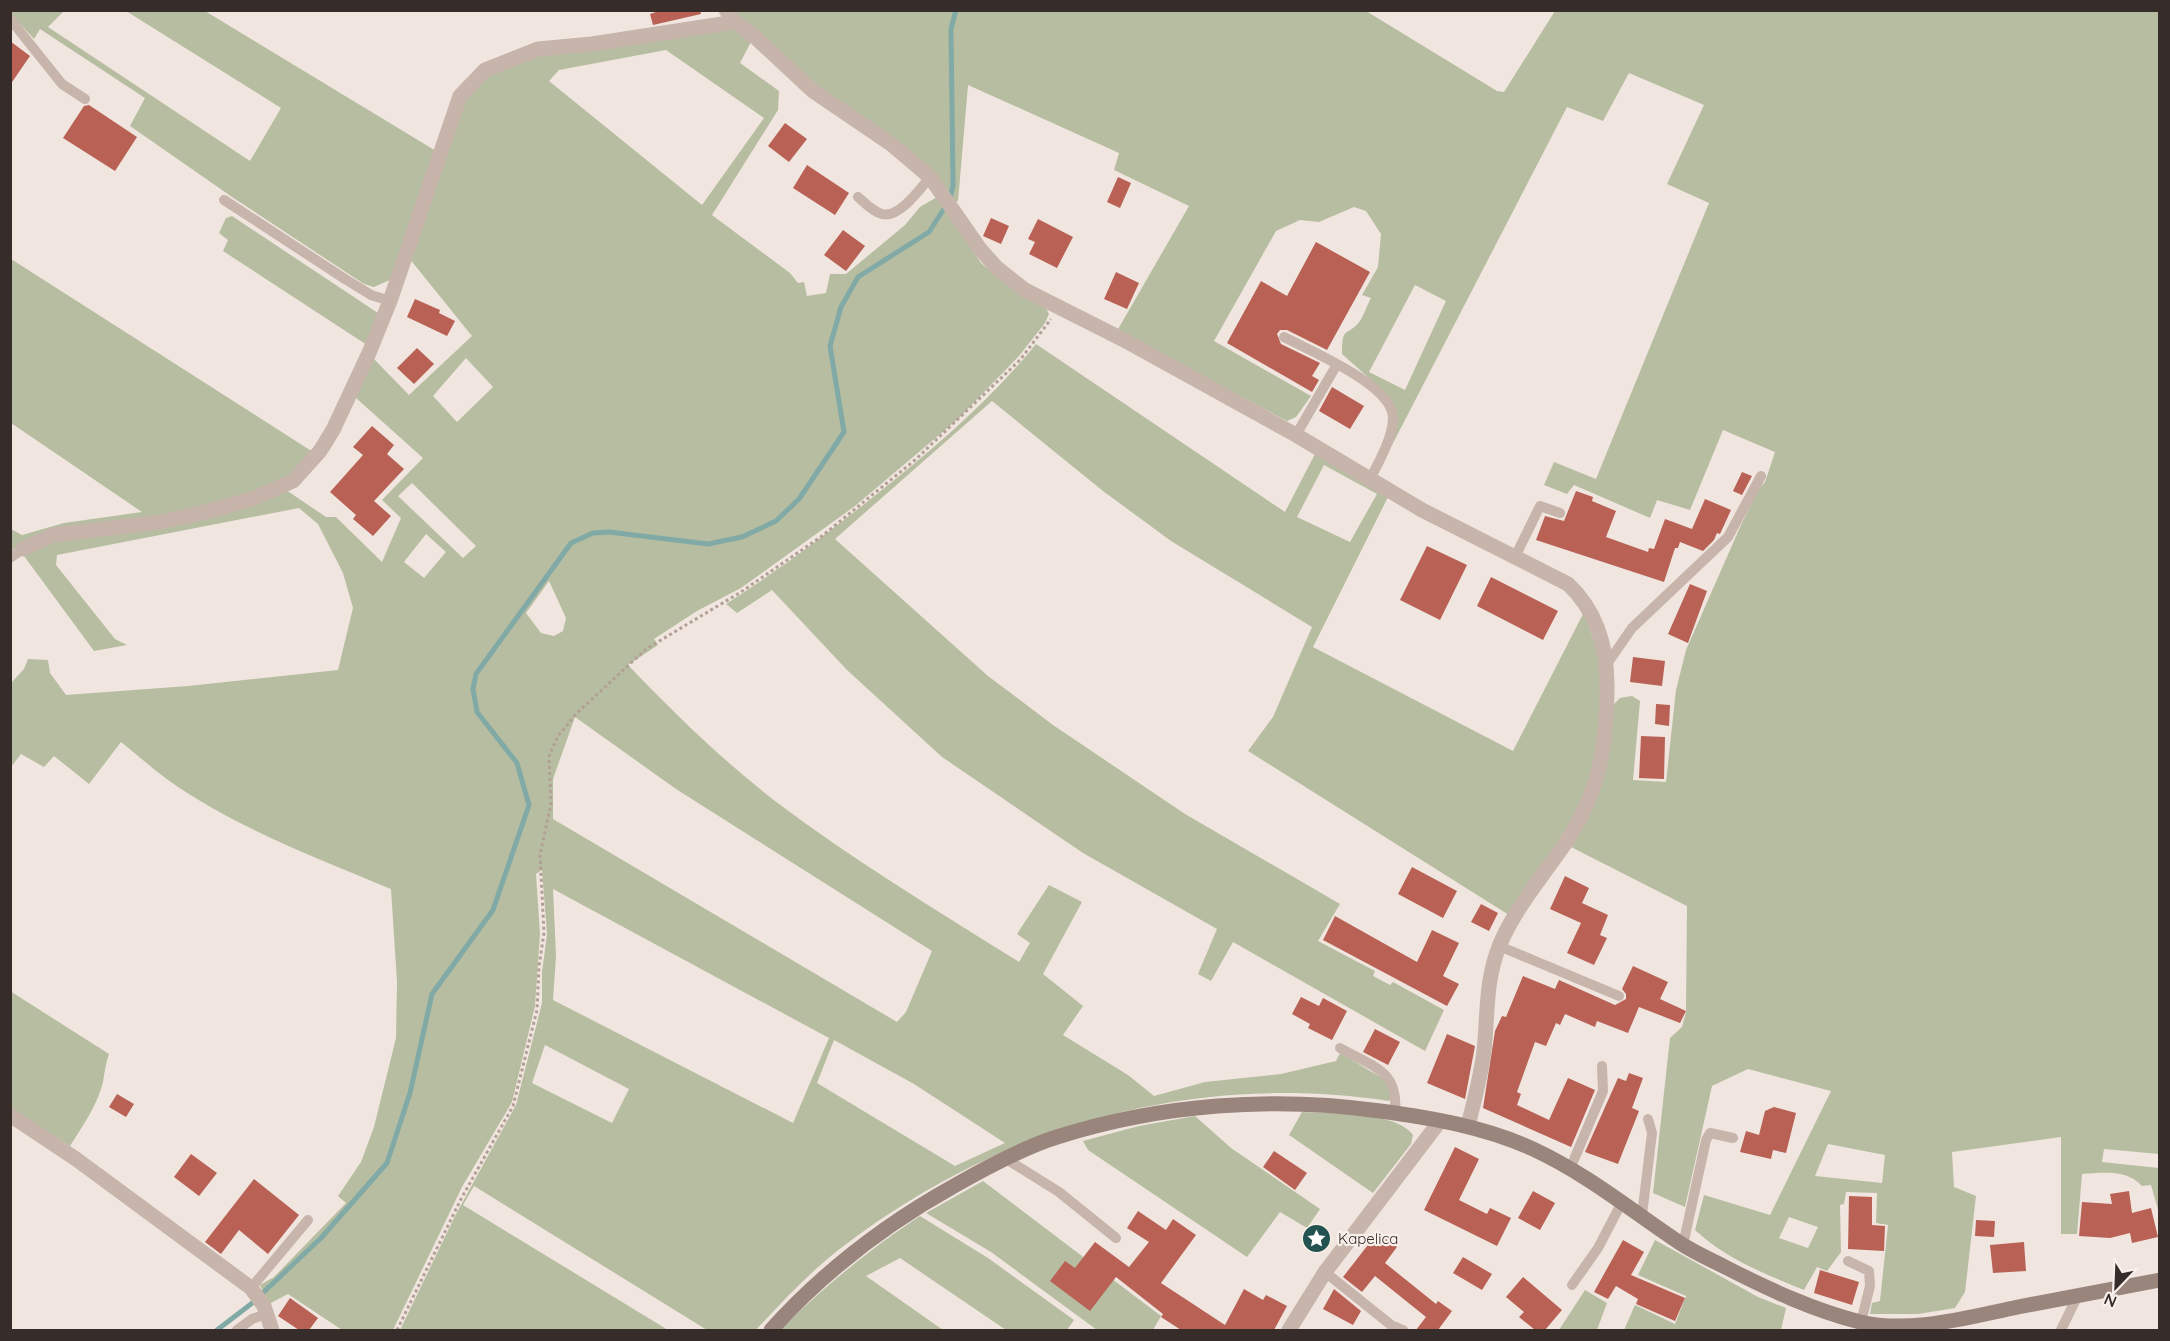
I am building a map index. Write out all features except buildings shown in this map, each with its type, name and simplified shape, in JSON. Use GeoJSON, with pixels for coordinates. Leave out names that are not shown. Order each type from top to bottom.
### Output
{"type":"FeatureCollection","features":[{"type":"Feature","properties":{"kind":"street"},"geometry":{"type":"LineString","coordinates":[[16,553],[53,536],[160,522],[252,500],[293,481],[320,451],[333,430],[390,301],[460,96],[485,70],[538,49],[592,44],[730,16],[813,91],[891,144],[930,177],[980,249],[997,268],[1025,290],[1124,340],[1296,435],[1422,510],[1568,584],[1583,599],[1593,614],[1607,664],[1605,741],[1597,783],[1566,843],[1512,919],[1499,946],[1489,982],[1485,1011],[1484,1051],[1468,1126]]}},
{"type":"Feature","properties":{"kind":"street"},"geometry":{"type":"LineString","coordinates":[[771,1330],[848,1256],[899,1217],[1006,1159],[1055,1138],[1120,1120],[1220,1106],[1315,1103],[1395,1113],[1491,1131],[1570,1169],[1642,1215],[1683,1245],[1790,1299],[1861,1322],[1882,1326],[1907,1328],[2160,1280]]}},
{"type":"Feature","properties":{"kind":"street"},"geometry":{"type":"LineString","coordinates":[[10,1115],[76,1159],[252,1289],[265,1310],[272,1330]]}},
{"type":"Feature","properties":{"kind":"street"},"geometry":{"type":"LineString","coordinates":[[1289,1330],[1325,1272],[1440,1121]]}},
{"type":"Feature","properties":{"kind":"lane"},"geometry":{"type":"LineString","coordinates":[[10,19],[62,84],[85,99]]}},
{"type":"Feature","properties":{"kind":"lane"},"geometry":{"type":"LineString","coordinates":[[858,197],[882,214],[891,214],[913,196],[930,177]]}},
{"type":"Feature","properties":{"kind":"lane"},"geometry":{"type":"LineString","coordinates":[[224,200],[371,295],[390,301]]}},
{"type":"Feature","properties":{"kind":"lane"},"geometry":{"type":"LineString","coordinates":[[1284,337],[1357,376],[1378,391],[1393,417],[1381,456],[1370,479]]}},
{"type":"Feature","properties":{"kind":"lane"},"geometry":{"type":"LineString","coordinates":[[1296,435],[1336,366]]}},
{"type":"Feature","properties":{"kind":"lane"},"geometry":{"type":"LineString","coordinates":[[1607,664],[1632,628],[1728,537],[1761,476]]}},
{"type":"Feature","properties":{"kind":"lane"},"geometry":{"type":"LineString","coordinates":[[1515,557],[1540,506],[1560,513]]}},
{"type":"Feature","properties":{"kind":"lane"},"geometry":{"type":"LineString","coordinates":[[1499,946],[1619,996]]}},
{"type":"Feature","properties":{"kind":"lane"},"geometry":{"type":"LineString","coordinates":[[1341,1048],[1391,1079],[1396,1096],[1395,1113]]}},
{"type":"Feature","properties":{"kind":"lane"},"geometry":{"type":"LineString","coordinates":[[1570,1169],[1603,1091],[1602,1066]]}},
{"type":"Feature","properties":{"kind":"lane"},"geometry":{"type":"LineString","coordinates":[[1642,1215],[1652,1133],[1648,1119]]}},
{"type":"Feature","properties":{"kind":"lane"},"geometry":{"type":"LineString","coordinates":[[1683,1245],[1706,1140],[1710,1133],[1733,1138]]}},
{"type":"Feature","properties":{"kind":"lane"},"geometry":{"type":"LineString","coordinates":[[1006,1159],[1059,1192],[1116,1238]]}},
{"type":"Feature","properties":{"kind":"lane"},"geometry":{"type":"LineString","coordinates":[[1572,1285],[1598,1248],[1622,1202]]}},
{"type":"Feature","properties":{"kind":"lane"},"geometry":{"type":"LineString","coordinates":[[252,1289],[308,1220]]}},
{"type":"Feature","properties":{"kind":"lane"},"geometry":{"type":"LineString","coordinates":[[1848,1261],[1869,1271],[1870,1286],[1861,1322]]}},
{"type":"Feature","properties":{"kind":"lane"},"geometry":{"type":"LineString","coordinates":[[1325,1272],[1391,1325],[1403,1330]]}},
{"type":"Feature","properties":{"kind":"lane"},"geometry":{"type":"LineString","coordinates":[[2061,1330],[2078,1295]]}},
{"type":"Feature","properties":{"kind":"lane"},"geometry":{"type":"LineString","coordinates":[[237,1330],[265,1310]]}},
{"type":"Feature","properties":{"kind":"path"},"geometry":{"type":"LineString","coordinates":[[397,1330],[461,1198],[513,1106],[537,1010],[539,966],[544,933],[540,855],[551,804],[549,756],[558,736],[576,714],[646,649],[741,592],[822,536],[915,460],[1020,360],[1059,309]]}},
{"type":"Feature","properties":{"kind":"green space"},"geometry":{"type":"Polygon","coordinates":[[[10,11],[64,11],[48,27],[250,161],[281,108],[126,11],[205,11],[436,151],[392,279],[374,287],[364,284],[130,126],[145,98],[40,29],[34,39],[10,11]]]}},
{"type":"Feature","properties":{"kind":"green space"},"geometry":{"type":"Polygon","coordinates":[[[731,11],[1366,11],[1497,91],[1504,92],[1555,11],[2159,11],[2159,1154],[2104,1149],[2102,1162],[2159,1168],[2159,1213],[2151,1185],[2142,1186],[2122,1174],[2082,1174],[2077,1234],[2061,1234],[2061,1137],[1952,1152],[1954,1187],[1976,1196],[1965,1292],[1955,1308],[1918,1314],[1870,1314],[1872,1303],[1880,1301],[1888,1225],[1876,1223],[1877,1193],[1846,1192],[1844,1204],[1840,1205],[1841,1252],[1827,1271],[1817,1267],[1804,1290],[1733,1258],[1695,1230],[1704,1195],[1770,1215],[1831,1091],[1748,1069],[1712,1086],[1685,1207],[1653,1193],[1670,1038],[1682,1027],[1686,1012],[1687,906],[1571,847],[1613,705],[1620,698],[1632,696],[1640,701],[1633,780],[1666,782],[1676,690],[1686,650],[1741,525],[1758,490],[1765,482],[1775,452],[1723,430],[1690,510],[1657,500],[1650,518],[1574,485],[1567,494],[1544,485],[1554,462],[1596,479],[1709,203],[1667,184],[1704,105],[1629,73],[1603,121],[1567,107],[1391,447],[1394,427],[1380,388],[1342,354],[1344,335],[1360,321],[1371,298],[1362,295],[1378,267],[1381,234],[1366,211],[1354,207],[1319,222],[1300,220],[1276,231],[1214,341],[1311,396],[1296,417],[1287,421],[1117,331],[1189,206],[1114,170],[1119,153],[968,85],[958,201],[954,202],[731,11]],[[1415,285],[1369,372],[1405,390],[1446,301],[1415,285]],[[1828,1144],[1815,1176],[1882,1183],[1885,1155],[1828,1144]],[[1789,1217],[1779,1238],[1808,1248],[1818,1227],[1789,1217]]]}},
{"type":"Feature","properties":{"kind":"green space"},"geometry":{"type":"Polygon","coordinates":[[[734,30],[752,40],[740,63],[779,91],[778,110],[712,215],[790,273],[798,283],[804,282],[807,296],[826,293],[830,274],[846,274],[905,225],[920,207],[937,197],[981,263],[1000,279],[1046,308],[1049,314],[1045,323],[1019,356],[958,419],[855,506],[741,588],[697,611],[654,639],[658,645],[628,665],[701,738],[779,804],[867,866],[1019,962],[1030,943],[1017,934],[1049,885],[1082,902],[1043,974],[1083,1006],[1063,1035],[1128,1075],[1154,1096],[1205,1082],[1281,1074],[1336,1061],[1340,1053],[1389,1082],[1392,1096],[1389,1101],[1314,1094],[1240,1094],[1168,1103],[1098,1118],[1029,1141],[962,1171],[898,1208],[826,1260],[756,1330],[707,1330],[474,1186],[463,1205],[668,1330],[400,1330],[456,1214],[516,1105],[542,1003],[542,972],[547,934],[542,870],[536,874],[540,934],[535,1006],[512,1102],[462,1187],[393,1330],[342,1330],[288,1294],[269,1304],[260,1285],[274,1277],[346,1203],[338,1196],[361,1162],[374,1127],[396,1038],[397,982],[391,889],[305,853],[221,813],[168,780],[121,742],[89,784],[54,756],[44,767],[21,754],[11,767],[11,683],[24,669],[28,659],[48,660],[50,673],[66,695],[188,686],[338,670],[353,608],[343,573],[318,524],[299,508],[57,555],[56,565],[115,639],[127,645],[94,651],[24,556],[41,544],[286,490],[326,517],[336,517],[382,562],[401,518],[382,500],[423,458],[356,398],[372,357],[409,395],[472,336],[409,258],[467,95],[484,76],[538,53],[734,30]],[[666,50],[559,70],[549,81],[702,205],[764,118],[666,50]],[[466,358],[433,396],[457,422],[493,387],[466,358]],[[412,483],[398,496],[463,558],[476,546],[412,483]],[[426,534],[404,562],[424,578],[446,552],[426,534]],[[549,581],[526,613],[541,633],[554,636],[563,631],[566,618],[549,581]],[[575,717],[553,779],[553,819],[897,1022],[906,1012],[932,951],[676,789],[575,717]],[[553,889],[556,956],[553,1000],[793,1123],[829,1038],[553,889]],[[834,1040],[817,1083],[955,1166],[1005,1143],[914,1084],[834,1040]],[[545,1045],[532,1083],[612,1123],[629,1089],[545,1045]]]}},
{"type":"Feature","properties":{"kind":"green space"},"geometry":{"type":"Polygon","coordinates":[[[232,216],[378,313],[367,345],[223,251],[228,240],[219,233],[226,218],[232,216]]]}},
{"type":"Feature","properties":{"kind":"green space"},"geometry":{"type":"Polygon","coordinates":[[[11,259],[313,452],[295,473],[273,485],[201,508],[28,540],[11,551],[11,529],[22,535],[64,523],[142,512],[11,423],[11,259]]]}},
{"type":"Feature","properties":{"kind":"green space"},"geometry":{"type":"Polygon","coordinates":[[[1036,344],[1285,512],[1316,452],[1388,497],[1313,647],[1513,751],[1584,612],[1601,662],[1600,741],[1583,803],[1509,915],[1248,751],[1273,717],[1312,627],[1171,541],[1103,491],[992,401],[835,539],[988,676],[1053,725],[1185,814],[1340,904],[1318,941],[1375,971],[1373,976],[1390,985],[1393,982],[1444,1010],[1425,1051],[1233,942],[1211,981],[1198,974],[1217,929],[1083,853],[942,757],[847,670],[772,590],[737,613],[726,604],[859,509],[961,423],[1036,344]],[[1324,465],[1297,517],[1350,542],[1377,494],[1324,465]]]}},
{"type":"Feature","properties":{"kind":"green space"},"geometry":{"type":"Polygon","coordinates":[[[10,991],[109,1054],[97,1099],[70,1146],[11,1108],[10,991]]]}},
{"type":"Feature","properties":{"kind":"green space"},"geometry":{"type":"Polygon","coordinates":[[[1302,1112],[1362,1115],[1392,1122],[1404,1127],[1413,1135],[1411,1144],[1373,1193],[1289,1135],[1302,1112]]]}},
{"type":"Feature","properties":{"kind":"green space"},"geometry":{"type":"Polygon","coordinates":[[[1195,1116],[1231,1148],[1320,1209],[1307,1228],[1280,1212],[1247,1257],[1088,1150],[1083,1141],[1139,1126],[1195,1116]]]}},
{"type":"Feature","properties":{"kind":"green space"},"geometry":{"type":"Polygon","coordinates":[[[983,1181],[1161,1316],[1153,1330],[1097,1330],[991,1252],[926,1213],[983,1181]]]}},
{"type":"Feature","properties":{"kind":"green space"},"geometry":{"type":"Polygon","coordinates":[[[920,1216],[988,1258],[1074,1320],[1067,1330],[1006,1330],[900,1258],[866,1276],[943,1330],[780,1330],[847,1270],[920,1216]]]}},
{"type":"Feature","properties":{"kind":"green space"},"geometry":{"type":"Polygon","coordinates":[[[1655,1240],[1758,1297],[1786,1308],[1781,1330],[1624,1330],[1635,1305],[1675,1324],[1686,1296],[1638,1275],[1655,1240]]]}},
{"type":"Feature","properties":{"kind":"green space"},"geometry":{"type":"Polygon","coordinates":[[[1585,1290],[1607,1303],[1597,1330],[1559,1330],[1585,1290]]]}},
{"type":"Feature","properties":{"kind":"waterway"},"geometry":{"type":"LineString","coordinates":[[217,1330],[251,1304],[321,1238],[387,1163],[410,1093],[432,994],[493,910],[529,805],[517,763],[477,712],[473,689],[476,674],[571,543],[593,533],[609,532],[708,544],[742,537],[776,521],[799,499],[844,432],[830,346],[841,307],[858,277],[929,232],[949,201],[953,186],[951,29],[956,10]]}},
{"type":"Feature","properties":{"kind":"place","name":"Kapelica"},"geometry":{"type":"Point","coordinates":[1317,1238]}}]}
